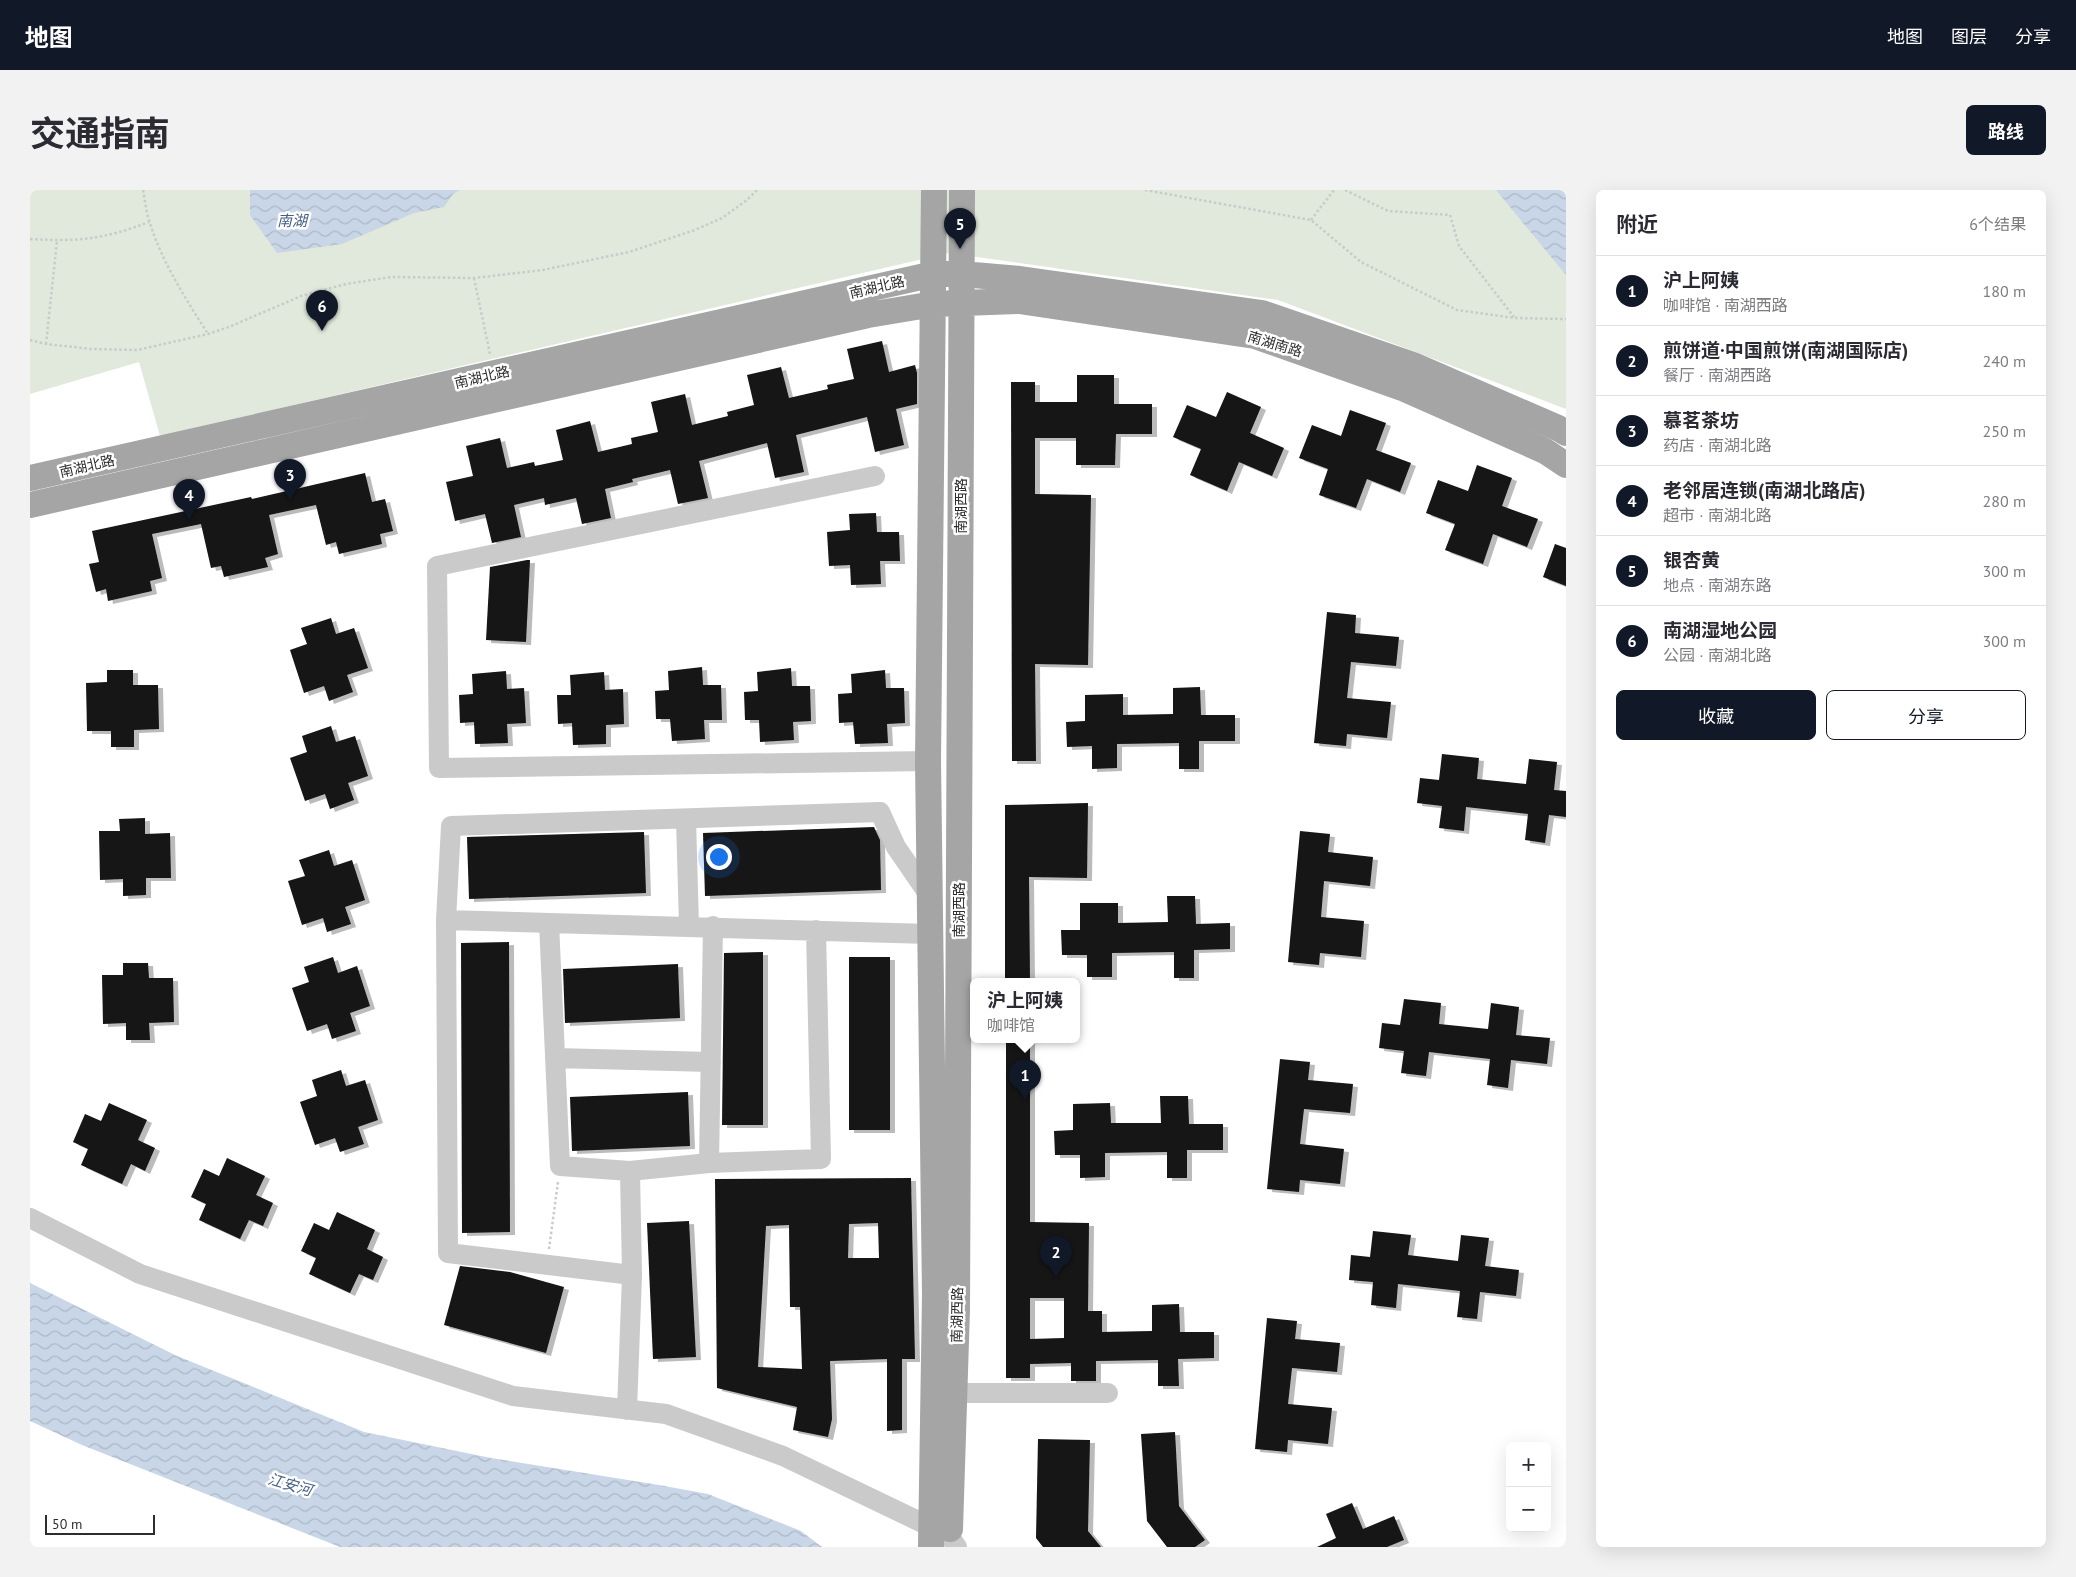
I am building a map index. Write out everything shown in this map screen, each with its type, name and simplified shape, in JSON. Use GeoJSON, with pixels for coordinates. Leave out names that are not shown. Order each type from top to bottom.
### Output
{"type":"FeatureCollection","features":[{"type":"Feature","properties":{"kind":"main road","name":"南湖西路"},"geometry":{"type":"LineString","coordinates":[[934,190],[928,761],[929,934],[935,1295],[944,1541]]}},
{"type":"Feature","properties":{"kind":"main road","name":"南湖西路"},"geometry":{"type":"LineString","coordinates":[[944,1541],[955,1393],[958,1309],[962,190]]}},
{"type":"Feature","properties":{"kind":"main road","name":"南湖南路"},"geometry":{"type":"LineString","coordinates":[[934,274],[962,274],[1020,279],[1262,313],[1413,365],[1566,433]]}},
{"type":"Feature","properties":{"kind":"main road","name":"南湖北路"},"geometry":{"type":"LineString","coordinates":[[30,478],[494,375],[934,274]]}},
{"type":"Feature","properties":{"kind":"main road","name":"南湖南路"},"geometry":{"type":"LineString","coordinates":[[934,304],[1019,301],[1255,336],[1405,389],[1545,451],[1566,465]]}},
{"type":"Feature","properties":{"kind":"main road","name":"南湖北路"},"geometry":{"type":"LineString","coordinates":[[30,505],[859,317],[934,304]]}},
{"type":"Feature","properties":{"kind":"street"},"geometry":{"type":"LineString","coordinates":[[875,476],[437,566],[439,768],[928,761]]}},
{"type":"Feature","properties":{"kind":"street"},"geometry":{"type":"LineString","coordinates":[[632,1275],[448,1253],[446,920],[451,826],[880,812],[896,847],[929,895]]}},
{"type":"Feature","properties":{"kind":"street"},"geometry":{"type":"LineString","coordinates":[[686,819],[689,926]]}},
{"type":"Feature","properties":{"kind":"street"},"geometry":{"type":"LineString","coordinates":[[446,920],[712,926],[929,934]]}},
{"type":"Feature","properties":{"kind":"street"},"geometry":{"type":"LineString","coordinates":[[549,923],[560,1166],[630,1171],[709,1163],[821,1159],[816,930]]}},
{"type":"Feature","properties":{"kind":"street"},"geometry":{"type":"LineString","coordinates":[[709,1163],[712,926]]}},
{"type":"Feature","properties":{"kind":"street"},"geometry":{"type":"LineString","coordinates":[[555,1058],[711,1062]]}},
{"type":"Feature","properties":{"kind":"street"},"geometry":{"type":"LineString","coordinates":[[626,1410],[632,1275],[630,1171]]}},
{"type":"Feature","properties":{"kind":"street"},"geometry":{"type":"LineString","coordinates":[[30,1218],[140,1274],[513,1396],[666,1414],[783,1456],[944,1541]]}},
{"type":"Feature","properties":{"kind":"street"},"geometry":{"type":"LineString","coordinates":[[955,1393],[1108,1393]]}},
{"type":"Feature","properties":{"kind":"path"},"geometry":{"type":"LineString","coordinates":[[143,190],[150,222],[182,293],[208,334]]}},
{"type":"Feature","properties":{"kind":"path"},"geometry":{"type":"LineString","coordinates":[[30,340],[46,344],[92,349],[137,350],[229,328],[301,296],[346,284],[391,277],[474,278],[543,270],[629,252],[694,230],[722,218],[747,200],[757,190]]}},
{"type":"Feature","properties":{"kind":"path"},"geometry":{"type":"LineString","coordinates":[[1144,190],[1311,220],[1361,262],[1457,310],[1515,318],[1566,319]]}},
{"type":"Feature","properties":{"kind":"path"},"geometry":{"type":"LineString","coordinates":[[1311,220],[1334,190]]}},
{"type":"Feature","properties":{"kind":"path"},"geometry":{"type":"LineString","coordinates":[[1345,190],[1388,211],[1450,215],[1458,246],[1515,318]]}},
{"type":"Feature","properties":{"kind":"path"},"geometry":{"type":"LineString","coordinates":[[30,239],[57,241],[90,239],[118,234],[150,222]]}},
{"type":"Feature","properties":{"kind":"path"},"geometry":{"type":"LineString","coordinates":[[46,344],[57,241]]}},
{"type":"Feature","properties":{"kind":"path"},"geometry":{"type":"LineString","coordinates":[[474,278],[494,375]]}},
{"type":"Feature","properties":{"kind":"path"},"geometry":{"type":"LineString","coordinates":[[547,1265],[560,1166]]}},
{"type":"Feature","properties":{"kind":"shaded area"},"geometry":{"type":"Polygon","coordinates":[[[30,190],[1566,190],[1566,409],[1278,300],[949,253],[160,436],[139,362],[30,394],[30,190]]]}},
{"type":"Feature","properties":{"kind":"water","name":"南湖"},"geometry":{"type":"Polygon","coordinates":[[[250,190],[460,190],[453,194],[444,207],[414,213],[342,244],[277,253],[250,215],[250,190]]]}},
{"type":"Feature","properties":{"kind":"water"},"geometry":{"type":"Polygon","coordinates":[[[1496,190],[1566,190],[1566,275],[1496,190]]]}},
{"type":"Feature","properties":{"kind":"water","name":"江安河"},"geometry":{"type":"Polygon","coordinates":[[[30,1283],[177,1356],[364,1432],[491,1458],[708,1494],[801,1531],[822,1547],[340,1547],[82,1445],[30,1421],[30,1283]]]}},
{"type":"Feature","properties":{"kind":"building"},"geometry":{"type":"Polygon","coordinates":[[[882,341],[889,372],[915,365],[917,373],[917,404],[896,409],[904,445],[875,452],[867,417],[796,435],[804,472],[775,478],[767,443],[699,461],[708,498],[678,504],[670,470],[632,479],[633,482],[605,489],[611,518],[582,524],[576,498],[545,505],[544,498],[514,505],[521,537],[492,543],[485,514],[455,521],[446,482],[473,476],[466,446],[500,438],[507,468],[534,462],[535,466],[563,460],[556,430],[590,421],[598,452],[632,444],[631,438],[658,432],[651,402],[685,394],[692,425],[728,416],[727,412],[754,405],[747,375],[781,367],[789,398],[828,389],[827,385],[854,379],[847,349],[882,341]]]}},
{"type":"Feature","properties":{"kind":"building"},"geometry":{"type":"Polygon","coordinates":[[[1077,375],[1114,375],[1114,404],[1152,404],[1152,434],[1116,434],[1115,465],[1076,465],[1076,438],[1035,438],[1035,494],[1091,495],[1088,665],[1035,664],[1036,761],[1012,761],[1011,382],[1035,382],[1035,402],[1077,402],[1077,375]]]}},
{"type":"Feature","properties":{"kind":"building"},"geometry":{"type":"Polygon","coordinates":[[[1227,392],[1261,407],[1250,433],[1284,448],[1272,476],[1239,462],[1227,491],[1190,475],[1201,449],[1173,437],[1187,405],[1216,417],[1227,392]]]}},
{"type":"Feature","properties":{"kind":"building"},"geometry":{"type":"Polygon","coordinates":[[[1350,410],[1386,423],[1376,450],[1411,463],[1400,492],[1367,479],[1356,508],[1319,495],[1328,469],[1299,458],[1312,425],[1341,436],[1350,410]]]}},
{"type":"Feature","properties":{"kind":"building"},"geometry":{"type":"Polygon","coordinates":[[[1477,465],[1512,478],[1502,506],[1538,519],[1527,547],[1493,534],[1483,564],[1445,550],[1455,524],[1426,513],[1438,480],[1468,491],[1477,465]]]}},
{"type":"Feature","properties":{"kind":"building"},"geometry":{"type":"Polygon","coordinates":[[[365,473],[372,502],[385,499],[393,531],[380,534],[382,544],[339,554],[336,542],[326,545],[316,505],[269,515],[278,554],[265,558],[268,567],[224,577],[221,566],[211,568],[201,524],[152,534],[162,578],[150,581],[152,591],[108,601],[106,589],[96,592],[89,564],[99,562],[92,531],[251,497],[252,499],[365,473]]]}},
{"type":"Feature","properties":{"kind":"building"},"geometry":{"type":"Polygon","coordinates":[[[876,513],[877,532],[899,532],[900,561],[880,561],[881,584],[851,585],[850,565],[829,566],[827,532],[850,530],[849,514],[876,513]]]}},
{"type":"Feature","properties":{"kind":"building"},"geometry":{"type":"Polygon","coordinates":[[[1555,544],[1566,548],[1566,586],[1543,577],[1555,544]]]}},
{"type":"Feature","properties":{"kind":"building"},"geometry":{"type":"Polygon","coordinates":[[[530,560],[526,642],[486,640],[490,567],[530,560]]]}},
{"type":"Feature","properties":{"kind":"building"},"geometry":{"type":"Polygon","coordinates":[[[1327,612],[1356,615],[1355,633],[1399,637],[1396,666],[1351,662],[1347,698],[1391,702],[1387,738],[1347,734],[1346,746],[1314,743],[1327,612]]]}},
{"type":"Feature","properties":{"kind":"building"},"geometry":{"type":"Polygon","coordinates":[[[331,618],[336,634],[354,628],[368,668],[347,675],[353,692],[329,701],[324,686],[304,693],[290,650],[307,644],[301,628],[331,618]]]}},
{"type":"Feature","properties":{"kind":"building"},"geometry":{"type":"Polygon","coordinates":[[[702,667],[703,685],[721,685],[722,720],[704,720],[705,739],[672,741],[670,719],[656,719],[655,691],[669,690],[668,671],[702,667]]]}},
{"type":"Feature","properties":{"kind":"building"},"geometry":{"type":"Polygon","coordinates":[[[791,668],[792,686],[810,686],[811,721],[793,722],[794,740],[760,742],[759,720],[745,720],[744,692],[758,691],[757,672],[791,668]]]}},
{"type":"Feature","properties":{"kind":"building"},"geometry":{"type":"Polygon","coordinates":[[[107,670],[133,670],[133,685],[158,685],[159,729],[134,730],[134,747],[111,747],[111,731],[87,731],[86,683],[107,682],[107,670]]]}},
{"type":"Feature","properties":{"kind":"building"},"geometry":{"type":"Polygon","coordinates":[[[885,670],[886,688],[904,688],[905,723],[887,724],[888,743],[855,744],[853,722],[839,723],[838,694],[852,693],[851,674],[885,670]]]}},
{"type":"Feature","properties":{"kind":"building"},"geometry":{"type":"Polygon","coordinates":[[[506,671],[507,689],[524,688],[526,723],[507,724],[508,743],[475,744],[474,722],[460,723],[459,695],[473,694],[472,674],[506,671]]]}},
{"type":"Feature","properties":{"kind":"building"},"geometry":{"type":"Polygon","coordinates":[[[604,672],[605,690],[623,689],[624,724],[606,725],[606,744],[573,745],[572,723],[558,724],[557,695],[571,695],[570,675],[604,672]]]}},
{"type":"Feature","properties":{"kind":"building"},"geometry":{"type":"Polygon","coordinates":[[[1200,687],[1201,715],[1235,715],[1235,741],[1199,741],[1199,769],[1179,769],[1179,743],[1117,744],[1117,768],[1092,769],[1092,746],[1067,747],[1066,722],[1085,721],[1085,695],[1123,694],[1123,715],[1173,714],[1173,688],[1200,687]]]}},
{"type":"Feature","properties":{"kind":"building"},"geometry":{"type":"Polygon","coordinates":[[[331,726],[336,742],[355,736],[368,776],[348,783],[354,800],[330,809],[325,794],[305,801],[290,758],[307,752],[302,736],[331,726]]]}},
{"type":"Feature","properties":{"kind":"building"},"geometry":{"type":"Polygon","coordinates":[[[1442,754],[1479,758],[1477,779],[1526,784],[1529,759],[1557,762],[1554,790],[1566,791],[1566,817],[1549,815],[1545,843],[1525,840],[1528,814],[1466,807],[1464,831],[1439,828],[1442,806],[1417,803],[1420,778],[1439,780],[1442,754]]]}},
{"type":"Feature","properties":{"kind":"building"},"geometry":{"type":"Polygon","coordinates":[[[1088,803],[1087,878],[1029,877],[1030,978],[1005,978],[1005,805],[1088,803]]]}},
{"type":"Feature","properties":{"kind":"building"},"geometry":{"type":"Polygon","coordinates":[[[145,818],[145,834],[170,833],[171,878],[146,878],[146,895],[123,896],[123,879],[100,880],[99,831],[120,831],[119,819],[145,818]]]}},
{"type":"Feature","properties":{"kind":"building"},"geometry":{"type":"Polygon","coordinates":[[[874,827],[880,840],[881,890],[705,896],[703,833],[874,827]]]}},
{"type":"Feature","properties":{"kind":"building"},"geometry":{"type":"Polygon","coordinates":[[[1300,831],[1330,834],[1328,852],[1373,857],[1370,886],[1324,881],[1321,917],[1364,921],[1361,957],[1320,953],[1319,965],[1288,962],[1300,831]]]}},
{"type":"Feature","properties":{"kind":"building"},"geometry":{"type":"Polygon","coordinates":[[[644,832],[646,893],[469,899],[467,837],[644,832]]]}},
{"type":"Feature","properties":{"kind":"building"},"geometry":{"type":"Polygon","coordinates":[[[329,850],[334,866],[352,860],[365,900],[345,907],[351,924],[327,932],[323,918],[302,925],[288,881],[305,876],[299,860],[329,850]]]}},
{"type":"Feature","properties":{"kind":"building"},"geometry":{"type":"Polygon","coordinates":[[[1167,896],[1195,896],[1196,924],[1230,923],[1230,949],[1194,950],[1194,978],[1174,978],[1174,952],[1112,953],[1112,977],[1087,977],[1087,955],[1062,955],[1061,930],[1080,930],[1080,903],[1118,903],[1118,923],[1168,922],[1167,896]]]}},
{"type":"Feature","properties":{"kind":"building"},"geometry":{"type":"Polygon","coordinates":[[[509,942],[510,1232],[462,1233],[461,943],[509,942]]]}},
{"type":"Feature","properties":{"kind":"building"},"geometry":{"type":"Polygon","coordinates":[[[763,952],[763,1125],[722,1125],[724,953],[763,952]]]}},
{"type":"Feature","properties":{"kind":"building"},"geometry":{"type":"Polygon","coordinates":[[[333,957],[338,973],[357,966],[370,1006],[350,1013],[356,1031],[332,1039],[327,1024],[307,1031],[292,988],[309,982],[304,967],[333,957]]]}},
{"type":"Feature","properties":{"kind":"building"},"geometry":{"type":"Polygon","coordinates":[[[849,957],[890,957],[890,1130],[849,1130],[849,957]]]}},
{"type":"Feature","properties":{"kind":"building"},"geometry":{"type":"Polygon","coordinates":[[[123,963],[148,963],[149,978],[173,978],[174,1022],[149,1023],[150,1040],[126,1040],[126,1023],[103,1024],[102,975],[123,975],[123,963]]]}},
{"type":"Feature","properties":{"kind":"building"},"geometry":{"type":"Polygon","coordinates":[[[678,964],[680,1018],[565,1023],[563,969],[678,964]]]}},
{"type":"Feature","properties":{"kind":"building"},"geometry":{"type":"Polygon","coordinates":[[[1404,999],[1441,1003],[1439,1024],[1488,1029],[1491,1003],[1519,1007],[1516,1035],[1550,1038],[1547,1064],[1511,1060],[1508,1088],[1487,1085],[1490,1059],[1429,1052],[1426,1076],[1401,1073],[1404,1051],[1379,1048],[1382,1023],[1400,1025],[1404,999]]]}},
{"type":"Feature","properties":{"kind":"building"},"geometry":{"type":"Polygon","coordinates":[[[1006,1043],[1030,1043],[1030,1222],[1089,1223],[1088,1311],[1102,1311],[1102,1332],[1152,1331],[1152,1305],[1179,1304],[1180,1332],[1214,1332],[1214,1358],[1178,1359],[1179,1386],[1158,1386],[1158,1360],[1096,1361],[1096,1381],[1071,1381],[1071,1363],[1030,1364],[1030,1378],[1006,1378],[1006,1043]],[[1030,1298],[1030,1339],[1064,1338],[1064,1298],[1030,1298]]]}},
{"type":"Feature","properties":{"kind":"building"},"geometry":{"type":"Polygon","coordinates":[[[1280,1059],[1310,1062],[1308,1080],[1353,1084],[1350,1113],[1304,1109],[1300,1144],[1344,1149],[1340,1184],[1300,1180],[1299,1192],[1267,1189],[1280,1059]]]}},
{"type":"Feature","properties":{"kind":"building"},"geometry":{"type":"Polygon","coordinates":[[[341,1070],[346,1086],[365,1080],[378,1120],[358,1127],[364,1144],[340,1152],[335,1138],[315,1145],[300,1102],[317,1096],[312,1080],[341,1070]]]}},
{"type":"Feature","properties":{"kind":"building"},"geometry":{"type":"Polygon","coordinates":[[[688,1092],[690,1146],[572,1151],[570,1097],[688,1092]]]}},
{"type":"Feature","properties":{"kind":"building"},"geometry":{"type":"Polygon","coordinates":[[[1160,1096],[1188,1096],[1189,1124],[1223,1124],[1223,1150],[1187,1150],[1187,1178],[1167,1178],[1167,1152],[1105,1153],[1105,1177],[1080,1178],[1080,1155],[1055,1155],[1054,1131],[1073,1130],[1073,1104],[1110,1103],[1111,1123],[1161,1123],[1160,1096]]]}},
{"type":"Feature","properties":{"kind":"building"},"geometry":{"type":"Polygon","coordinates":[[[109,1103],[147,1120],[138,1140],[155,1148],[145,1171],[131,1164],[122,1184],[81,1165],[88,1149],[73,1142],[85,1114],[101,1121],[109,1103]]]}},
{"type":"Feature","properties":{"kind":"building"},"geometry":{"type":"Polygon","coordinates":[[[227,1158],[265,1176],[256,1195],[273,1203],[263,1226],[249,1220],[240,1239],[199,1220],[206,1204],[191,1197],[204,1169],[219,1176],[227,1158]]]}},
{"type":"Feature","properties":{"kind":"building"},"geometry":{"type":"Polygon","coordinates":[[[911,1178],[915,1359],[902,1359],[902,1430],[887,1431],[887,1359],[830,1361],[832,1419],[828,1437],[793,1430],[797,1407],[717,1388],[715,1179],[911,1178]],[[878,1223],[849,1224],[848,1258],[879,1258],[878,1223]],[[789,1225],[766,1226],[758,1367],[802,1369],[800,1307],[790,1307],[789,1225]]]}},
{"type":"Feature","properties":{"kind":"building"},"geometry":{"type":"Polygon","coordinates":[[[337,1212],[375,1230],[367,1249],[383,1257],[373,1280],[359,1274],[350,1293],[309,1274],[316,1258],[301,1251],[314,1223],[329,1230],[337,1212]]]}},
{"type":"Feature","properties":{"kind":"building"},"geometry":{"type":"Polygon","coordinates":[[[689,1221],[696,1357],[653,1359],[647,1223],[689,1221]]]}},
{"type":"Feature","properties":{"kind":"building"},"geometry":{"type":"Polygon","coordinates":[[[1373,1231],[1411,1235],[1408,1255],[1458,1261],[1461,1235],[1489,1238],[1485,1266],[1519,1270],[1516,1296],[1480,1292],[1477,1319],[1457,1317],[1460,1291],[1398,1284],[1396,1308],[1371,1305],[1373,1282],[1349,1280],[1351,1255],[1370,1257],[1373,1231]]]}},
{"type":"Feature","properties":{"kind":"building"},"geometry":{"type":"Polygon","coordinates":[[[460,1266],[510,1272],[564,1287],[546,1353],[444,1325],[460,1266]]]}},
{"type":"Feature","properties":{"kind":"building"},"geometry":{"type":"Polygon","coordinates":[[[1267,1318],[1297,1321],[1295,1339],[1340,1343],[1337,1372],[1292,1368],[1288,1404],[1332,1408],[1328,1444],[1288,1440],[1287,1452],[1255,1449],[1267,1318]]]}},
{"type":"Feature","properties":{"kind":"building"},"geometry":{"type":"Polygon","coordinates":[[[1175,1432],[1179,1506],[1205,1540],[1195,1547],[1167,1547],[1147,1521],[1141,1434],[1175,1432]]]}},
{"type":"Feature","properties":{"kind":"building"},"geometry":{"type":"Polygon","coordinates":[[[1038,1439],[1090,1440],[1088,1531],[1101,1547],[1043,1547],[1036,1538],[1038,1439]]]}},
{"type":"Feature","properties":{"kind":"building"},"geometry":{"type":"Polygon","coordinates":[[[1352,1503],[1363,1529],[1394,1516],[1404,1540],[1387,1547],[1317,1547],[1336,1538],[1326,1514],[1352,1503]]]}},
{"type":"Feature","properties":{"kind":"place","name":"银杏黄"},"geometry":{"type":"Point","coordinates":[960,249]}},
{"type":"Feature","properties":{"kind":"place","name":"南湖湿地公园"},"geometry":{"type":"Point","coordinates":[322,331]}},
{"type":"Feature","properties":{"kind":"place","name":"慕茗茶坊"},"geometry":{"type":"Point","coordinates":[290,500]}},
{"type":"Feature","properties":{"kind":"place","name":"老邻居连锁(南湖北路店)"},"geometry":{"type":"Point","coordinates":[189,520]}},
{"type":"Feature","properties":{"kind":"place","name":"沪上阿姨"},"geometry":{"type":"Point","coordinates":[1025,1100]}},
{"type":"Feature","properties":{"kind":"place","name":"煎饼道·中国煎饼(南湖国际店)"},"geometry":{"type":"Point","coordinates":[1056,1277]}}]}
